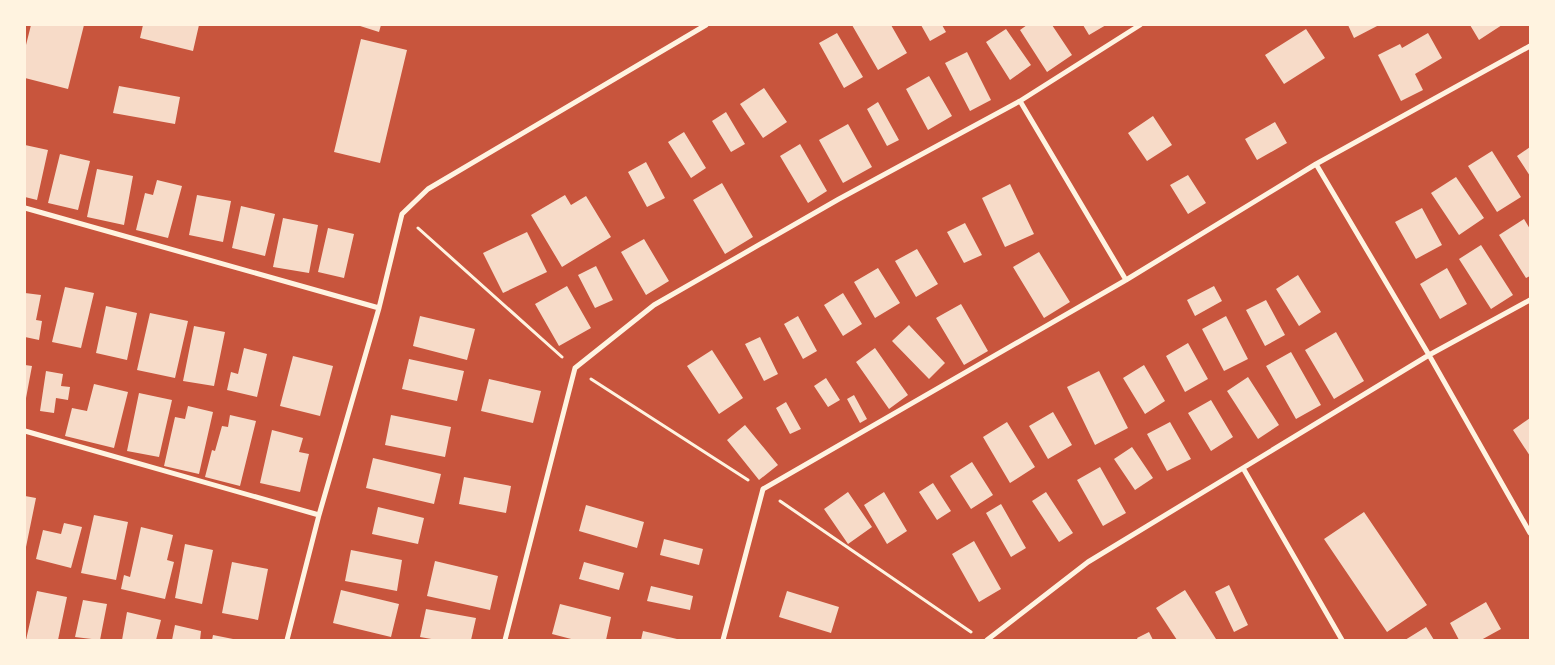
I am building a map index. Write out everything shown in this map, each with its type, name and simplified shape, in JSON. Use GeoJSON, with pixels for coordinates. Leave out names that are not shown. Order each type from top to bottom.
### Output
{"type":"FeatureCollection","features":[{"type":"Feature","properties":{"kind":"street"},"geometry":{"type":"LineString","coordinates":[[287,640],[320,515],[379,308],[402,214],[428,189],[706,25]]}},
{"type":"Feature","properties":{"kind":"street"},"geometry":{"type":"LineString","coordinates":[[505,640],[575,368],[654,305],[838,199],[1020,101],[1140,25]]}},
{"type":"Feature","properties":{"kind":"street"},"geometry":{"type":"LineString","coordinates":[[723,640],[763,489],[1126,280],[1316,164],[1530,46]]}},
{"type":"Feature","properties":{"kind":"street"},"geometry":{"type":"LineString","coordinates":[[1020,101],[1126,280]]}},
{"type":"Feature","properties":{"kind":"street"},"geometry":{"type":"LineString","coordinates":[[1316,164],[1429,355],[1530,533]]}},
{"type":"Feature","properties":{"kind":"street"},"geometry":{"type":"LineString","coordinates":[[25,208],[379,308]]}},
{"type":"Feature","properties":{"kind":"street"},"geometry":{"type":"LineString","coordinates":[[986,640],[1088,562],[1429,355],[1530,300]]}},
{"type":"Feature","properties":{"kind":"street"},"geometry":{"type":"LineString","coordinates":[[25,432],[320,515]]}},
{"type":"Feature","properties":{"kind":"street"},"geometry":{"type":"LineString","coordinates":[[1243,468],[1342,640]]}},
{"type":"Feature","properties":{"kind":"path"},"geometry":{"type":"LineString","coordinates":[[402,214],[575,368],[763,489],[974,634]]}},
{"type":"Feature","properties":{"kind":"building"},"geometry":{"type":"Polygon","coordinates":[[[31,25],[84,25],[68,89],[25,78],[25,49],[31,25]]]}},
{"type":"Feature","properties":{"kind":"building"},"geometry":{"type":"Polygon","coordinates":[[[143,25],[199,25],[193,51],[140,38],[143,25]]]}},
{"type":"Feature","properties":{"kind":"building"},"geometry":{"type":"Polygon","coordinates":[[[357,25],[381,25],[379,32],[357,25]]]}},
{"type":"Feature","properties":{"kind":"building"},"geometry":{"type":"Polygon","coordinates":[[[852,25],[891,25],[907,53],[878,70],[852,25]]]}},
{"type":"Feature","properties":{"kind":"building"},"geometry":{"type":"Polygon","coordinates":[[[921,25],[942,25],[946,32],[930,41],[921,25]]]}},
{"type":"Feature","properties":{"kind":"building"},"geometry":{"type":"Polygon","coordinates":[[[1027,25],[1052,25],[1072,55],[1047,72],[1020,30],[1027,25]]]}},
{"type":"Feature","properties":{"kind":"building"},"geometry":{"type":"Polygon","coordinates":[[[1083,25],[1106,25],[1089,35],[1083,25]]]}},
{"type":"Feature","properties":{"kind":"building"},"geometry":{"type":"Polygon","coordinates":[[[1348,25],[1379,25],[1354,38],[1348,25]]]}},
{"type":"Feature","properties":{"kind":"building"},"geometry":{"type":"Polygon","coordinates":[[[1470,25],[1502,25],[1479,40],[1470,25]]]}},
{"type":"Feature","properties":{"kind":"building"},"geometry":{"type":"Polygon","coordinates":[[[1006,29],[1031,65],[1010,80],[986,42],[1006,29]]]}},
{"type":"Feature","properties":{"kind":"building"},"geometry":{"type":"Polygon","coordinates":[[[1306,29],[1325,58],[1284,84],[1265,55],[1306,29]]]}},
{"type":"Feature","properties":{"kind":"building"},"geometry":{"type":"Polygon","coordinates":[[[837,33],[863,77],[844,88],[819,43],[837,33]]]}},
{"type":"Feature","properties":{"kind":"building"},"geometry":{"type":"Polygon","coordinates":[[[1428,33],[1442,58],[1415,74],[1423,90],[1401,101],[1378,55],[1400,44],[1402,48],[1428,33]]]}},
{"type":"Feature","properties":{"kind":"building"},"geometry":{"type":"Polygon","coordinates":[[[361,39],[407,50],[380,163],[334,152],[361,39]]]}},
{"type":"Feature","properties":{"kind":"building"},"geometry":{"type":"Polygon","coordinates":[[[967,52],[991,100],[970,111],[945,63],[967,52]]]}},
{"type":"Feature","properties":{"kind":"building"},"geometry":{"type":"Polygon","coordinates":[[[929,76],[952,116],[928,130],[906,89],[929,76]]]}},
{"type":"Feature","properties":{"kind":"building"},"geometry":{"type":"Polygon","coordinates":[[[119,86],[180,97],[175,124],[113,113],[119,86]]]}},
{"type":"Feature","properties":{"kind":"building"},"geometry":{"type":"Polygon","coordinates":[[[764,88],[787,122],[763,138],[740,104],[764,88]]]}},
{"type":"Feature","properties":{"kind":"building"},"geometry":{"type":"Polygon","coordinates":[[[878,102],[899,140],[887,146],[867,109],[878,102]]]}},
{"type":"Feature","properties":{"kind":"building"},"geometry":{"type":"Polygon","coordinates":[[[726,112],[745,144],[731,152],[712,121],[726,112]]]}},
{"type":"Feature","properties":{"kind":"building"},"geometry":{"type":"Polygon","coordinates":[[[1153,116],[1172,145],[1147,161],[1128,133],[1153,116]]]}},
{"type":"Feature","properties":{"kind":"building"},"geometry":{"type":"Polygon","coordinates":[[[1275,122],[1287,143],[1257,160],[1245,139],[1275,122]]]}},
{"type":"Feature","properties":{"kind":"building"},"geometry":{"type":"Polygon","coordinates":[[[848,124],[872,167],[843,183],[819,140],[848,124]]]}},
{"type":"Feature","properties":{"kind":"building"},"geometry":{"type":"Polygon","coordinates":[[[684,132],[706,168],[691,178],[668,142],[684,132]]]}},
{"type":"Feature","properties":{"kind":"building"},"geometry":{"type":"Polygon","coordinates":[[[800,144],[827,191],[808,203],[780,156],[800,144]]]}},
{"type":"Feature","properties":{"kind":"building"},"geometry":{"type":"Polygon","coordinates":[[[25,145],[48,150],[37,200],[25,197],[25,145]]]}},
{"type":"Feature","properties":{"kind":"building"},"geometry":{"type":"Polygon","coordinates":[[[1530,147],[1530,176],[1517,156],[1530,147]]]}},
{"type":"Feature","properties":{"kind":"building"},"geometry":{"type":"Polygon","coordinates":[[[1492,151],[1521,197],[1497,212],[1468,166],[1492,151]]]}},
{"type":"Feature","properties":{"kind":"building"},"geometry":{"type":"Polygon","coordinates":[[[60,154],[90,161],[78,210],[48,203],[60,154]]]}},
{"type":"Feature","properties":{"kind":"building"},"geometry":{"type":"Polygon","coordinates":[[[646,162],[665,198],[647,207],[628,172],[646,162]]]}},
{"type":"Feature","properties":{"kind":"building"},"geometry":{"type":"Polygon","coordinates":[[[97,169],[133,176],[124,225],[87,217],[97,169]]]}},
{"type":"Feature","properties":{"kind":"building"},"geometry":{"type":"Polygon","coordinates":[[[1188,175],[1206,203],[1188,214],[1170,185],[1188,175]]]}},
{"type":"Feature","properties":{"kind":"building"},"geometry":{"type":"Polygon","coordinates":[[[1456,177],[1484,218],[1459,235],[1431,193],[1456,177]]]}},
{"type":"Feature","properties":{"kind":"building"},"geometry":{"type":"Polygon","coordinates":[[[157,180],[182,186],[168,238],[136,230],[145,193],[153,195],[157,180]]]}},
{"type":"Feature","properties":{"kind":"building"},"geometry":{"type":"Polygon","coordinates":[[[722,183],[753,237],[725,254],[693,200],[722,183]]]}},
{"type":"Feature","properties":{"kind":"building"},"geometry":{"type":"Polygon","coordinates":[[[1010,184],[1034,234],[1005,247],[982,198],[1010,184]]]}},
{"type":"Feature","properties":{"kind":"building"},"geometry":{"type":"Polygon","coordinates":[[[197,195],[231,201],[223,242],[189,235],[197,195]]]}},
{"type":"Feature","properties":{"kind":"building"},"geometry":{"type":"Polygon","coordinates":[[[565,195],[571,205],[586,196],[611,237],[562,267],[531,215],[565,195]]]}},
{"type":"Feature","properties":{"kind":"building"},"geometry":{"type":"Polygon","coordinates":[[[241,206],[275,214],[265,256],[232,248],[241,206]]]}},
{"type":"Feature","properties":{"kind":"building"},"geometry":{"type":"Polygon","coordinates":[[[1422,208],[1442,245],[1416,259],[1395,222],[1422,208]]]}},
{"type":"Feature","properties":{"kind":"building"},"geometry":{"type":"Polygon","coordinates":[[[283,218],[318,225],[309,273],[273,267],[283,218]]]}},
{"type":"Feature","properties":{"kind":"building"},"geometry":{"type":"Polygon","coordinates":[[[1524,219],[1530,229],[1530,276],[1526,278],[1499,235],[1524,219]]]}},
{"type":"Feature","properties":{"kind":"building"},"geometry":{"type":"Polygon","coordinates":[[[965,223],[982,255],[964,263],[947,232],[965,223]]]}},
{"type":"Feature","properties":{"kind":"building"},"geometry":{"type":"Polygon","coordinates":[[[328,228],[354,234],[344,278],[318,272],[328,228]]]}},
{"type":"Feature","properties":{"kind":"building"},"geometry":{"type":"Polygon","coordinates":[[[527,232],[547,272],[503,293],[483,253],[527,232]]]}},
{"type":"Feature","properties":{"kind":"building"},"geometry":{"type":"Polygon","coordinates":[[[644,239],[669,281],[646,295],[621,252],[644,239]]]}},
{"type":"Feature","properties":{"kind":"building"},"geometry":{"type":"Polygon","coordinates":[[[1481,245],[1513,295],[1491,309],[1459,259],[1481,245]]]}},
{"type":"Feature","properties":{"kind":"building"},"geometry":{"type":"Polygon","coordinates":[[[917,249],[938,284],[916,297],[895,261],[917,249]]]}},
{"type":"Feature","properties":{"kind":"building"},"geometry":{"type":"Polygon","coordinates":[[[1039,252],[1070,302],[1044,318],[1013,267],[1039,252]]]}},
{"type":"Feature","properties":{"kind":"building"},"geometry":{"type":"Polygon","coordinates":[[[596,266],[613,300],[595,308],[578,275],[596,266]]]}},
{"type":"Feature","properties":{"kind":"building"},"geometry":{"type":"Polygon","coordinates":[[[878,268],[900,303],[875,318],[854,282],[878,268]]]}},
{"type":"Feature","properties":{"kind":"building"},"geometry":{"type":"Polygon","coordinates":[[[1447,268],[1467,304],[1440,319],[1420,284],[1447,268]]]}},
{"type":"Feature","properties":{"kind":"building"},"geometry":{"type":"Polygon","coordinates":[[[1298,275],[1321,312],[1299,326],[1276,289],[1298,275]]]}},
{"type":"Feature","properties":{"kind":"building"},"geometry":{"type":"Polygon","coordinates":[[[567,286],[591,328],[559,346],[535,304],[567,286]]]}},
{"type":"Feature","properties":{"kind":"building"},"geometry":{"type":"Polygon","coordinates":[[[1214,286],[1222,301],[1195,316],[1187,300],[1214,286]]]}},
{"type":"Feature","properties":{"kind":"building"},"geometry":{"type":"Polygon","coordinates":[[[65,287],[94,293],[81,348],[52,342],[65,287]]]}},
{"type":"Feature","properties":{"kind":"building"},"geometry":{"type":"Polygon","coordinates":[[[25,293],[41,295],[36,320],[42,321],[39,340],[25,337],[25,293]]]}},
{"type":"Feature","properties":{"kind":"building"},"geometry":{"type":"Polygon","coordinates":[[[843,293],[862,324],[843,336],[824,305],[843,293]]]}},
{"type":"Feature","properties":{"kind":"building"},"geometry":{"type":"Polygon","coordinates":[[[1266,300],[1285,335],[1265,346],[1246,310],[1266,300]]]}},
{"type":"Feature","properties":{"kind":"building"},"geometry":{"type":"Polygon","coordinates":[[[961,304],[988,351],[964,365],[936,318],[961,304]]]}},
{"type":"Feature","properties":{"kind":"building"},"geometry":{"type":"Polygon","coordinates":[[[106,306],[137,313],[127,360],[96,353],[106,306]]]}},
{"type":"Feature","properties":{"kind":"building"},"geometry":{"type":"Polygon","coordinates":[[[150,313],[188,321],[175,378],[137,370],[150,313]]]}},
{"type":"Feature","properties":{"kind":"building"},"geometry":{"type":"Polygon","coordinates":[[[420,316],[475,329],[467,360],[413,346],[420,316]]]}},
{"type":"Feature","properties":{"kind":"building"},"geometry":{"type":"Polygon","coordinates":[[[798,316],[817,351],[803,359],[784,324],[798,316]]]}},
{"type":"Feature","properties":{"kind":"building"},"geometry":{"type":"Polygon","coordinates":[[[1226,316],[1248,359],[1224,371],[1202,329],[1226,316]]]}},
{"type":"Feature","properties":{"kind":"building"},"geometry":{"type":"Polygon","coordinates":[[[909,325],[945,363],[929,379],[892,341],[909,325]]]}},
{"type":"Feature","properties":{"kind":"building"},"geometry":{"type":"Polygon","coordinates":[[[194,326],[225,332],[214,386],[183,381],[194,326]]]}},
{"type":"Feature","properties":{"kind":"building"},"geometry":{"type":"Polygon","coordinates":[[[1336,332],[1364,381],[1334,399],[1305,350],[1336,332]]]}},
{"type":"Feature","properties":{"kind":"building"},"geometry":{"type":"Polygon","coordinates":[[[760,337],[778,374],[764,381],[745,344],[760,337]]]}},
{"type":"Feature","properties":{"kind":"building"},"geometry":{"type":"Polygon","coordinates":[[[1188,343],[1208,379],[1185,392],[1166,356],[1188,343]]]}},
{"type":"Feature","properties":{"kind":"building"},"geometry":{"type":"Polygon","coordinates":[[[244,348],[267,354],[257,397],[227,390],[231,372],[238,374],[244,348]]]}},
{"type":"Feature","properties":{"kind":"building"},"geometry":{"type":"Polygon","coordinates":[[[875,348],[908,395],[889,409],[856,362],[875,348]]]}},
{"type":"Feature","properties":{"kind":"building"},"geometry":{"type":"Polygon","coordinates":[[[712,350],[743,398],[719,414],[687,366],[712,350]]]}},
{"type":"Feature","properties":{"kind":"building"},"geometry":{"type":"Polygon","coordinates":[[[1291,352],[1321,405],[1296,419],[1266,366],[1291,352]]]}},
{"type":"Feature","properties":{"kind":"building"},"geometry":{"type":"Polygon","coordinates":[[[293,356],[333,366],[320,416],[280,406],[293,356]]]}},
{"type":"Feature","properties":{"kind":"building"},"geometry":{"type":"Polygon","coordinates":[[[409,359],[464,371],[457,401],[402,389],[409,359]]]}},
{"type":"Feature","properties":{"kind":"building"},"geometry":{"type":"Polygon","coordinates":[[[25,365],[32,366],[26,398],[25,398],[25,365]]]}},
{"type":"Feature","properties":{"kind":"building"},"geometry":{"type":"Polygon","coordinates":[[[1144,365],[1165,401],[1145,414],[1123,378],[1144,365]]]}},
{"type":"Feature","properties":{"kind":"building"},"geometry":{"type":"Polygon","coordinates":[[[46,371],[63,374],[61,386],[70,387],[68,400],[56,398],[54,413],[40,411],[46,371]]]}},
{"type":"Feature","properties":{"kind":"building"},"geometry":{"type":"Polygon","coordinates":[[[1099,371],[1128,428],[1095,445],[1067,387],[1099,371]]]}},
{"type":"Feature","properties":{"kind":"building"},"geometry":{"type":"Polygon","coordinates":[[[1248,377],[1279,425],[1258,439],[1227,391],[1248,377]]]}},
{"type":"Feature","properties":{"kind":"building"},"geometry":{"type":"Polygon","coordinates":[[[826,378],[840,400],[828,407],[814,386],[826,378]]]}},
{"type":"Feature","properties":{"kind":"building"},"geometry":{"type":"Polygon","coordinates":[[[489,379],[541,391],[533,423],[481,411],[489,379]]]}},
{"type":"Feature","properties":{"kind":"building"},"geometry":{"type":"Polygon","coordinates":[[[94,384],[128,392],[114,448],[65,436],[72,408],[87,411],[94,384]]]}},
{"type":"Feature","properties":{"kind":"building"},"geometry":{"type":"Polygon","coordinates":[[[139,393],[172,400],[159,457],[127,451],[139,393]]]}},
{"type":"Feature","properties":{"kind":"building"},"geometry":{"type":"Polygon","coordinates":[[[854,395],[867,419],[860,423],[847,399],[854,395]]]}},
{"type":"Feature","properties":{"kind":"building"},"geometry":{"type":"Polygon","coordinates":[[[1211,400],[1233,437],[1211,451],[1188,413],[1211,400]]]}},
{"type":"Feature","properties":{"kind":"building"},"geometry":{"type":"Polygon","coordinates":[[[786,402],[801,429],[790,434],[776,408],[786,402]]]}},
{"type":"Feature","properties":{"kind":"building"},"geometry":{"type":"Polygon","coordinates":[[[188,406],[213,412],[199,474],[164,466],[175,417],[185,419],[188,406]]]}},
{"type":"Feature","properties":{"kind":"building"},"geometry":{"type":"Polygon","coordinates":[[[1053,412],[1072,445],[1048,459],[1029,426],[1053,412]]]}},
{"type":"Feature","properties":{"kind":"building"},"geometry":{"type":"Polygon","coordinates":[[[230,415],[256,421],[240,486],[205,477],[212,450],[215,451],[222,426],[228,427],[230,415]]]}},
{"type":"Feature","properties":{"kind":"building"},"geometry":{"type":"Polygon","coordinates":[[[391,415],[451,427],[445,457],[385,445],[391,415]]]}},
{"type":"Feature","properties":{"kind":"building"},"geometry":{"type":"Polygon","coordinates":[[[1530,418],[1530,456],[1513,430],[1530,418]]]}},
{"type":"Feature","properties":{"kind":"building"},"geometry":{"type":"Polygon","coordinates":[[[1007,422],[1035,467],[1010,483],[983,437],[1007,422]]]}},
{"type":"Feature","properties":{"kind":"building"},"geometry":{"type":"Polygon","coordinates":[[[1170,422],[1191,459],[1167,471],[1147,434],[1170,422]]]}},
{"type":"Feature","properties":{"kind":"building"},"geometry":{"type":"Polygon","coordinates":[[[745,425],[778,465],[759,480],[727,440],[745,425]]]}},
{"type":"Feature","properties":{"kind":"building"},"geometry":{"type":"Polygon","coordinates":[[[272,430],[303,438],[299,452],[309,454],[300,492],[260,483],[272,430]]]}},
{"type":"Feature","properties":{"kind":"building"},"geometry":{"type":"Polygon","coordinates":[[[1132,447],[1153,478],[1135,490],[1114,459],[1132,447]]]}},
{"type":"Feature","properties":{"kind":"building"},"geometry":{"type":"Polygon","coordinates":[[[373,458],[441,474],[434,504],[366,488],[373,458]]]}},
{"type":"Feature","properties":{"kind":"building"},"geometry":{"type":"Polygon","coordinates":[[[972,462],[993,495],[971,509],[950,476],[972,462]]]}},
{"type":"Feature","properties":{"kind":"building"},"geometry":{"type":"Polygon","coordinates":[[[1100,467],[1126,513],[1103,526],[1077,480],[1100,467]]]}},
{"type":"Feature","properties":{"kind":"building"},"geometry":{"type":"Polygon","coordinates":[[[464,477],[511,486],[506,513],[459,504],[464,477]]]}},
{"type":"Feature","properties":{"kind":"building"},"geometry":{"type":"Polygon","coordinates":[[[933,483],[951,511],[937,520],[919,492],[933,483]]]}},
{"type":"Feature","properties":{"kind":"building"},"geometry":{"type":"Polygon","coordinates":[[[848,492],[872,527],[848,544],[824,509],[848,492]]]}},
{"type":"Feature","properties":{"kind":"building"},"geometry":{"type":"Polygon","coordinates":[[[884,492],[907,531],[887,544],[864,505],[884,492]]]}},
{"type":"Feature","properties":{"kind":"building"},"geometry":{"type":"Polygon","coordinates":[[[1046,492],[1073,533],[1059,542],[1032,501],[1046,492]]]}},
{"type":"Feature","properties":{"kind":"building"},"geometry":{"type":"Polygon","coordinates":[[[25,496],[36,498],[26,547],[25,547],[25,496]]]}},
{"type":"Feature","properties":{"kind":"building"},"geometry":{"type":"Polygon","coordinates":[[[1001,504],[1026,548],[1011,557],[986,513],[1001,504]]]}},
{"type":"Feature","properties":{"kind":"building"},"geometry":{"type":"Polygon","coordinates":[[[586,505],[644,522],[637,548],[579,531],[586,505]]]}},
{"type":"Feature","properties":{"kind":"building"},"geometry":{"type":"Polygon","coordinates":[[[378,507],[424,518],[418,544],[372,534],[378,507]]]}},
{"type":"Feature","properties":{"kind":"building"},"geometry":{"type":"Polygon","coordinates":[[[1364,512],[1427,605],[1387,632],[1324,539],[1364,512]]]}},
{"type":"Feature","properties":{"kind":"building"},"geometry":{"type":"Polygon","coordinates":[[[94,515],[128,522],[116,580],[81,573],[94,515]]]}},
{"type":"Feature","properties":{"kind":"building"},"geometry":{"type":"Polygon","coordinates":[[[64,523],[82,527],[71,568],[36,559],[43,530],[61,534],[64,523]]]}},
{"type":"Feature","properties":{"kind":"building"},"geometry":{"type":"Polygon","coordinates":[[[141,527],[173,535],[167,560],[174,562],[165,599],[121,589],[124,575],[130,577],[141,527]]]}},
{"type":"Feature","properties":{"kind":"building"},"geometry":{"type":"Polygon","coordinates":[[[664,539],[703,549],[699,565],[660,555],[664,539]]]}},
{"type":"Feature","properties":{"kind":"building"},"geometry":{"type":"Polygon","coordinates":[[[974,541],[1001,589],[979,602],[952,554],[974,541]]]}},
{"type":"Feature","properties":{"kind":"building"},"geometry":{"type":"Polygon","coordinates":[[[185,544],[213,550],[202,604],[175,598],[185,544]]]}},
{"type":"Feature","properties":{"kind":"building"},"geometry":{"type":"Polygon","coordinates":[[[351,550],[402,560],[397,591],[345,581],[351,550]]]}},
{"type":"Feature","properties":{"kind":"building"},"geometry":{"type":"Polygon","coordinates":[[[435,561],[498,576],[490,610],[427,596],[435,561]]]}},
{"type":"Feature","properties":{"kind":"building"},"geometry":{"type":"Polygon","coordinates":[[[232,562],[268,569],[258,620],[222,613],[232,562]]]}},
{"type":"Feature","properties":{"kind":"building"},"geometry":{"type":"Polygon","coordinates":[[[584,562],[624,573],[619,590],[579,579],[584,562]]]}},
{"type":"Feature","properties":{"kind":"building"},"geometry":{"type":"Polygon","coordinates":[[[1229,585],[1248,625],[1234,632],[1215,592],[1229,585]]]}},
{"type":"Feature","properties":{"kind":"building"},"geometry":{"type":"Polygon","coordinates":[[[651,586],[693,596],[690,610],[647,601],[651,586]]]}},
{"type":"Feature","properties":{"kind":"building"},"geometry":{"type":"Polygon","coordinates":[[[341,590],[399,604],[391,637],[333,623],[341,590]]]}},
{"type":"Feature","properties":{"kind":"building"},"geometry":{"type":"Polygon","coordinates":[[[1185,590],[1216,639],[1177,640],[1156,608],[1185,590]]]}},
{"type":"Feature","properties":{"kind":"building"},"geometry":{"type":"Polygon","coordinates":[[[37,591],[67,597],[58,640],[26,640],[37,591]]]}},
{"type":"Feature","properties":{"kind":"building"},"geometry":{"type":"Polygon","coordinates":[[[787,591],[839,607],[831,633],[779,617],[787,591]]]}},
{"type":"Feature","properties":{"kind":"building"},"geometry":{"type":"Polygon","coordinates":[[[83,600],[107,604],[100,640],[75,637],[83,600]]]}},
{"type":"Feature","properties":{"kind":"building"},"geometry":{"type":"Polygon","coordinates":[[[1486,602],[1501,629],[1481,640],[1459,640],[1450,623],[1486,602]]]}},
{"type":"Feature","properties":{"kind":"building"},"geometry":{"type":"Polygon","coordinates":[[[560,604],[611,617],[606,640],[575,640],[552,634],[560,604]]]}},
{"type":"Feature","properties":{"kind":"building"},"geometry":{"type":"Polygon","coordinates":[[[426,609],[476,618],[471,640],[437,640],[420,637],[426,609]]]}},
{"type":"Feature","properties":{"kind":"building"},"geometry":{"type":"Polygon","coordinates":[[[127,612],[161,620],[156,640],[122,640],[127,612]]]}},
{"type":"Feature","properties":{"kind":"building"},"geometry":{"type":"Polygon","coordinates":[[[175,625],[201,631],[200,640],[172,640],[175,625]]]}},
{"type":"Feature","properties":{"kind":"building"},"geometry":{"type":"Polygon","coordinates":[[[1426,627],[1434,640],[1405,640],[1426,627]]]}},
{"type":"Feature","properties":{"kind":"building"},"geometry":{"type":"Polygon","coordinates":[[[643,631],[677,639],[677,640],[641,640],[643,631]]]}},
{"type":"Feature","properties":{"kind":"building"},"geometry":{"type":"Polygon","coordinates":[[[1149,632],[1153,640],[1138,640],[1137,638],[1149,632]]]}},
{"type":"Feature","properties":{"kind":"building"},"geometry":{"type":"Polygon","coordinates":[[[213,635],[233,639],[233,640],[212,640],[213,635]]]}}]}
